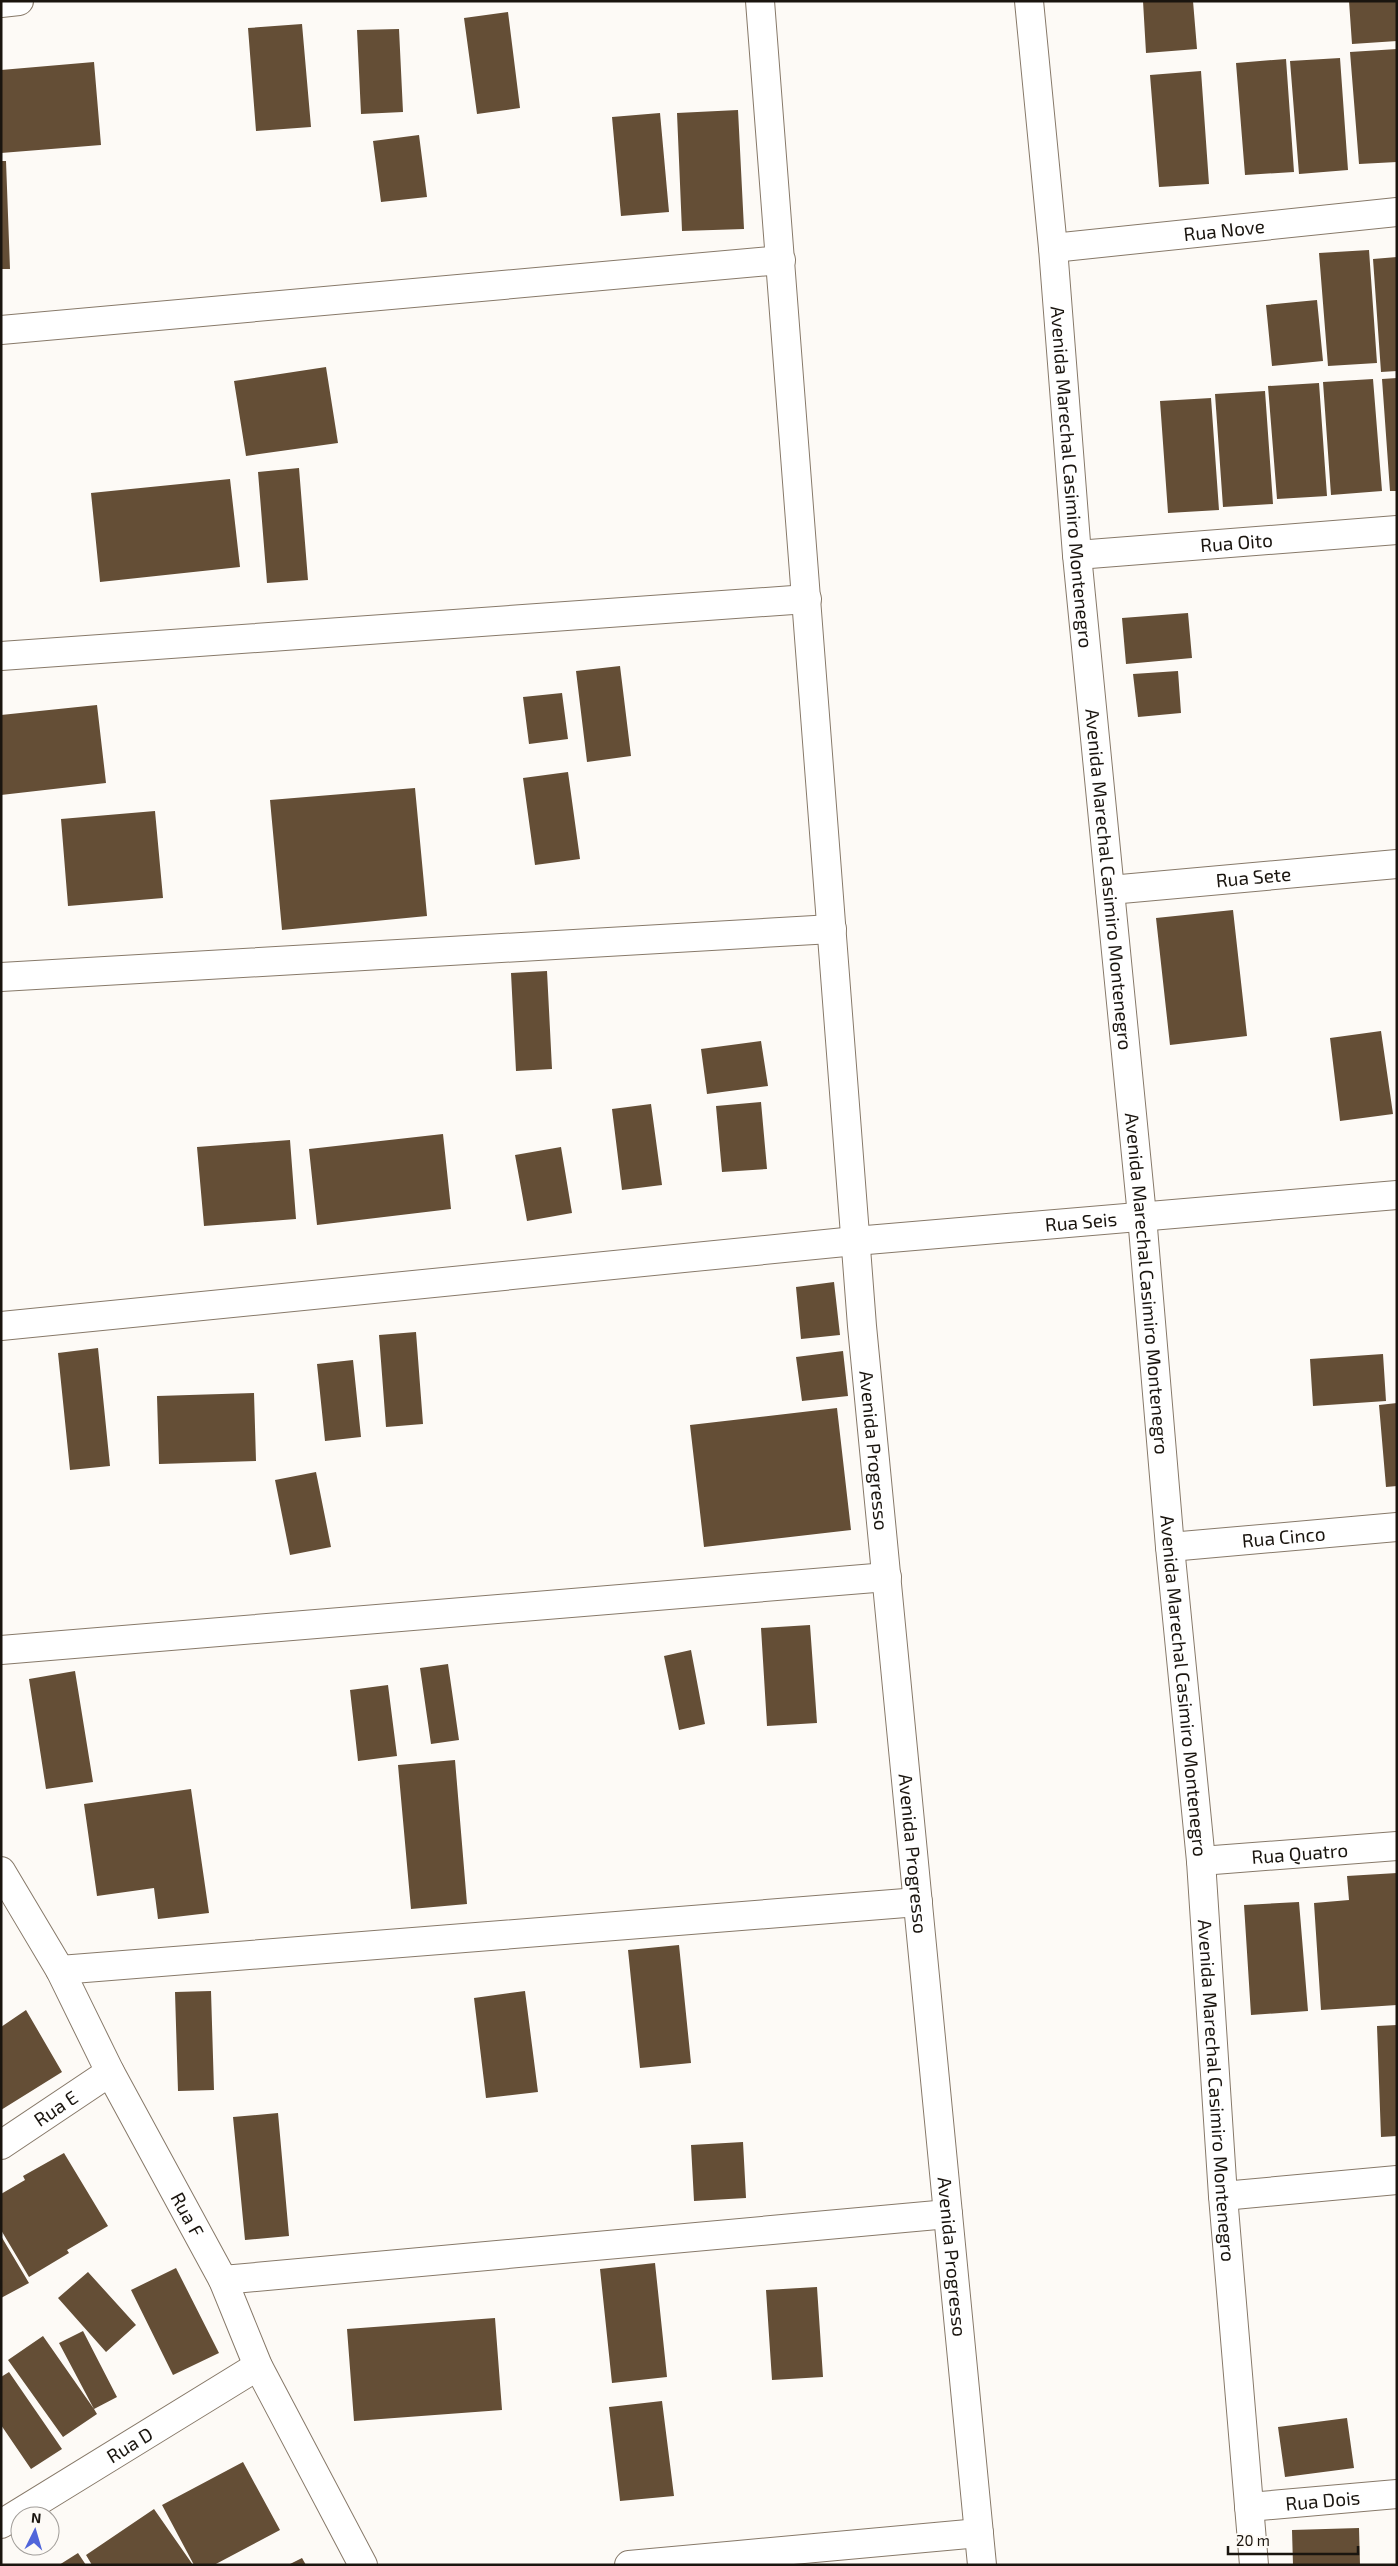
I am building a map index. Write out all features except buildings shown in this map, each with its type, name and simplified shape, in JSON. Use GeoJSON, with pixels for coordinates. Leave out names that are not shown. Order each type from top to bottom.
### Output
{"type":"FeatureCollection","features":[{"type":"Feature","properties":{"kind":"street"},"geometry":{"type":"LineString","coordinates":[[1,3],[19,1]]}},
{"type":"Feature","properties":{"kind":"street","name":"Avenida Progresso"},"geometry":{"type":"LineString","coordinates":[[760,1],[855,1241],[982,2565]]}},
{"type":"Feature","properties":{"kind":"street","name":"Avenida Marechal Casimiro Montenegro"},"geometry":{"type":"LineString","coordinates":[[1029,1],[1053,248],[1076,555],[1142,1216],[1170,1547],[1201,1861],[1223,2196],[1254,2565]]}},
{"type":"Feature","properties":{"kind":"street","name":"Rua Nove"},"geometry":{"type":"LineString","coordinates":[[1053,248],[1397,212]]}},
{"type":"Feature","properties":{"kind":"street"},"geometry":{"type":"LineString","coordinates":[[1,330],[781,260]]}},
{"type":"Feature","properties":{"kind":"street","name":"Rua Oito"},"geometry":{"type":"LineString","coordinates":[[1076,555],[1397,530]]}},
{"type":"Feature","properties":{"kind":"street"},"geometry":{"type":"LineString","coordinates":[[1,656],[806,599]]}},
{"type":"Feature","properties":{"kind":"street","name":"Rua Sete"},"geometry":{"type":"LineString","coordinates":[[1110,890],[1397,864]]}},
{"type":"Feature","properties":{"kind":"street"},"geometry":{"type":"LineString","coordinates":[[1,977],[832,929]]}},
{"type":"Feature","properties":{"kind":"street","name":"Rua Seis"},"geometry":{"type":"LineString","coordinates":[[1,1326],[855,1241],[1397,1195]]}},
{"type":"Feature","properties":{"kind":"street","name":"Rua Cinco"},"geometry":{"type":"LineString","coordinates":[[1170,1547],[1397,1527]]}},
{"type":"Feature","properties":{"kind":"street"},"geometry":{"type":"LineString","coordinates":[[1,1650],[887,1577]]}},
{"type":"Feature","properties":{"kind":"street","name":"Rua Quatro"},"geometry":{"type":"LineString","coordinates":[[1201,1861],[1397,1846]]}},
{"type":"Feature","properties":{"kind":"street","name":"Rua F"},"geometry":{"type":"LineString","coordinates":[[1,1871],[60,1970],[110,2072],[223,2280],[258,2366],[363,2565]]}},
{"type":"Feature","properties":{"kind":"street"},"geometry":{"type":"LineString","coordinates":[[60,1970],[918,1902]]}},
{"type":"Feature","properties":{"kind":"street","name":"Rua E"},"geometry":{"type":"LineString","coordinates":[[1,2144],[110,2072]]}},
{"type":"Feature","properties":{"kind":"street"},"geometry":{"type":"LineString","coordinates":[[1223,2196],[1397,2180]]}},
{"type":"Feature","properties":{"kind":"street"},"geometry":{"type":"LineString","coordinates":[[223,2280],[948,2214]]}},
{"type":"Feature","properties":{"kind":"street","name":"Rua D"},"geometry":{"type":"LineString","coordinates":[[1,2524],[258,2366]]}},
{"type":"Feature","properties":{"kind":"street","name":"Rua Dois"},"geometry":{"type":"LineString","coordinates":[[1249,2507],[1397,2494]]}},
{"type":"Feature","properties":{"kind":"street"},"geometry":{"type":"LineString","coordinates":[[628,2565],[979,2533]]}}]}
